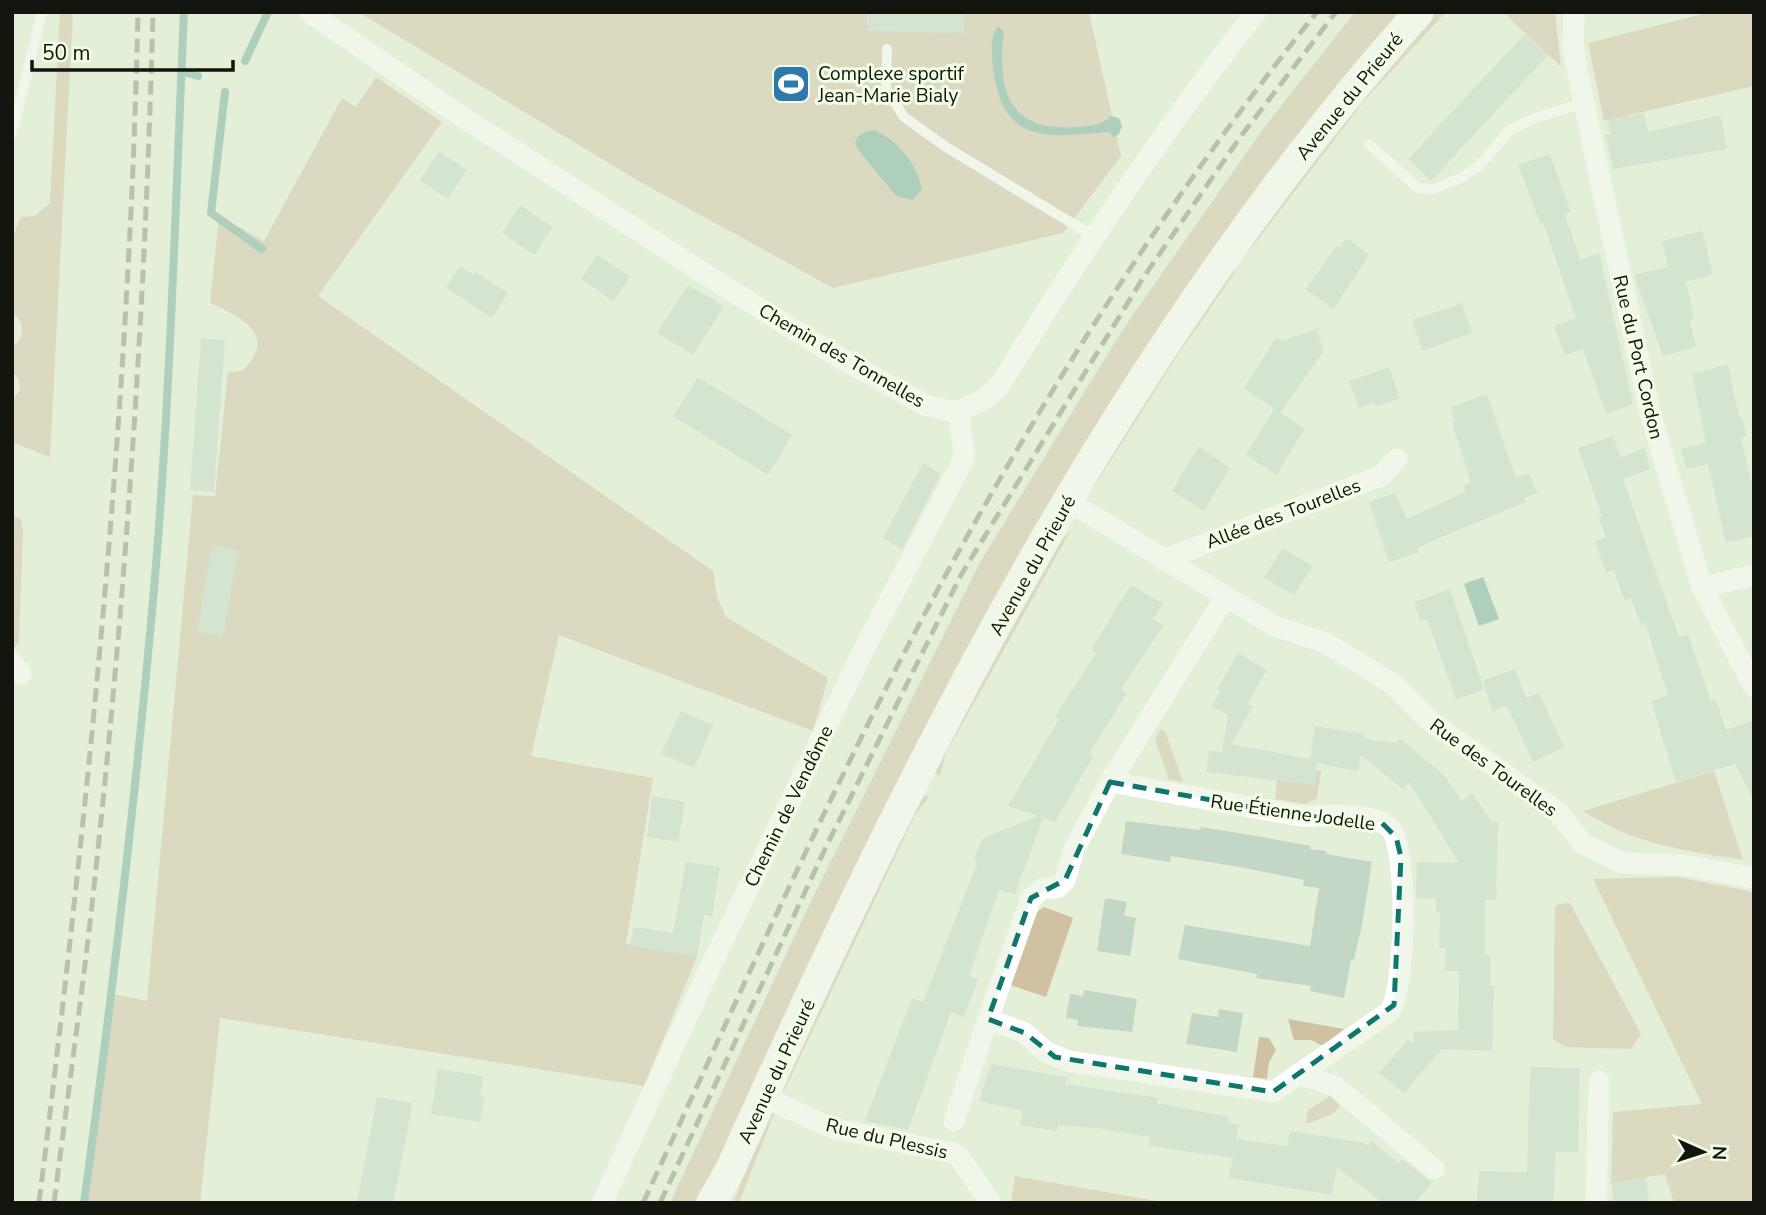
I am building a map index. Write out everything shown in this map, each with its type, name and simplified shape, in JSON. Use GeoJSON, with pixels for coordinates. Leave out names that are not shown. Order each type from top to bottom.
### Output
{"type":"FeatureCollection","features":[{"type":"Feature","properties":{"kind":"street","name":"Chemin des Tonnelles"},"geometry":{"type":"LineString","coordinates":[[309,12],[455,112],[840,358],[927,406],[958,412]]}},
{"type":"Feature","properties":{"kind":"street"},"geometry":{"type":"LineString","coordinates":[[958,412],[985,399],[1000,384],[1093,236],[1200,83],[1256,12]]}},
{"type":"Feature","properties":{"kind":"street","name":"Avenue du Prieuré"},"geometry":{"type":"LineString","coordinates":[[710,1203],[730,1170],[924,759],[1068,500],[1157,355],[1226,256],[1341,102],[1419,12]]}},
{"type":"Feature","properties":{"kind":"street","name":"Rue du Port Cordon"},"geometry":{"type":"LineString","coordinates":[[1574,12],[1573,49],[1583,103],[1650,413],[1702,587],[1754,687]]}},
{"type":"Feature","properties":{"kind":"street","name":"Chemin de Vendôme"},"geometry":{"type":"LineString","coordinates":[[602,1203],[706,976],[853,670],[965,457],[958,412]]}},
{"type":"Feature","properties":{"kind":"street","name":"Allée des Tourelles"},"geometry":{"type":"LineString","coordinates":[[1163,559],[1381,476],[1397,459]]}},
{"type":"Feature","properties":{"kind":"street","name":"Rue des Tourelles"},"geometry":{"type":"LineString","coordinates":[[1068,500],[1275,626],[1326,643],[1393,684],[1430,721],[1558,812],[1582,843],[1622,863],[1683,865],[1754,878]]}},
{"type":"Feature","properties":{"kind":"street"},"geometry":{"type":"LineString","coordinates":[[1702,587],[1754,575]]}},
{"type":"Feature","properties":{"kind":"street"},"geometry":{"type":"LineString","coordinates":[[954,1121],[1031,898],[1042,889],[1058,887],[1065,880],[1074,849],[1110,782],[1226,596]]}},
{"type":"Feature","properties":{"kind":"street","name":"Rue Étienne Jodelle"},"geometry":{"type":"LineString","coordinates":[[988,1019],[1025,1033],[1046,1052],[1068,1061],[1273,1092],[1301,1075],[1394,1005],[1399,985],[1402,873],[1399,846],[1390,829],[1381,822],[1345,816],[1301,816],[1110,782]]}},
{"type":"Feature","properties":{"kind":"street"},"geometry":{"type":"LineString","coordinates":[[1301,1075],[1335,1086],[1434,1169]]}},
{"type":"Feature","properties":{"kind":"street"},"geometry":{"type":"LineString","coordinates":[[1596,1203],[1599,1081]]}},
{"type":"Feature","properties":{"kind":"street","name":"Rue du Plessis"},"geometry":{"type":"LineString","coordinates":[[763,1097],[832,1128],[957,1154],[991,1203]]}},
{"type":"Feature","properties":{"kind":"street","name":"Avenue du Prieuré"},"geometry":{"type":"LineString","coordinates":[[721,1203],[730,1170]]}},
{"type":"Feature","properties":{"kind":"lane"},"geometry":{"type":"LineString","coordinates":[[12,134],[42,12]]}},
{"type":"Feature","properties":{"kind":"lane"},"geometry":{"type":"LineString","coordinates":[[887,50],[886,89],[904,117],[946,147],[1093,236]]}},
{"type":"Feature","properties":{"kind":"lane"},"geometry":{"type":"LineString","coordinates":[[1368,144],[1418,188],[1427,190],[1471,172],[1510,130],[1535,118],[1583,103]]}},
{"type":"Feature","properties":{"kind":"highlighted area"},"geometry":{"type":"Polygon","coordinates":[[[1110,782],[1301,816],[1381,822],[1396,837],[1401,857],[1394,1005],[1273,1092],[1055,1057],[1025,1033],[988,1019],[1031,898],[1065,880],[1110,782]]]}},
{"type":"Feature","properties":{"kind":"shaded area"},"geometry":{"type":"Polygon","coordinates":[[[60,12],[73,12],[50,457],[12,442],[12,403],[20,389],[18,378],[12,371],[12,348],[19,339],[22,325],[12,312],[12,238],[21,217],[35,216],[50,203],[60,12]]]}},
{"type":"Feature","properties":{"kind":"shaded area","name":"Complexe sportif Jean-Marie Bialy"},"geometry":{"type":"Polygon","coordinates":[[[358,12],[1089,12],[1121,156],[1063,233],[833,288],[637,180],[358,12]]]}},
{"type":"Feature","properties":{"kind":"shaded area"},"geometry":{"type":"Polygon","coordinates":[[[1355,12],[1401,12],[1327,100],[1257,191],[1126,379],[699,1203],[670,1203],[810,903],[979,564],[1123,329],[1263,129],[1355,12]]]}},
{"type":"Feature","properties":{"kind":"shaded area"},"geometry":{"type":"Polygon","coordinates":[[[1434,12],[1446,12],[1364,101],[1250,250],[1247,247],[1359,98],[1434,12]]]}},
{"type":"Feature","properties":{"kind":"shaded area"},"geometry":{"type":"Polygon","coordinates":[[[1503,12],[1555,12],[1561,67],[1503,12]]]}},
{"type":"Feature","properties":{"kind":"shaded area"},"geometry":{"type":"Polygon","coordinates":[[[1710,12],[1754,12],[1754,86],[1604,121],[1588,43],[1710,12]]]}},
{"type":"Feature","properties":{"kind":"shaded area"},"geometry":{"type":"Polygon","coordinates":[[[376,77],[442,122],[318,296],[713,571],[717,597],[726,617],[828,678],[813,731],[559,635],[531,756],[653,778],[626,944],[697,957],[644,1086],[220,1018],[200,1203],[87,1203],[113,994],[147,1001],[193,495],[215,496],[228,372],[242,371],[253,359],[257,348],[257,338],[244,321],[210,303],[219,216],[264,241],[342,98],[356,107],[376,77]]]}},
{"type":"Feature","properties":{"kind":"shaded area"},"geometry":{"type":"Polygon","coordinates":[[[1232,268],[1236,271],[1175,359],[1094,487],[1095,480],[1232,268]]]}},
{"type":"Feature","properties":{"kind":"shaded area"},"geometry":{"type":"Polygon","coordinates":[[[12,519],[21,519],[23,530],[19,642],[12,650],[12,519]]]}},
{"type":"Feature","properties":{"kind":"shaded area"},"geometry":{"type":"Polygon","coordinates":[[[1070,532],[946,753],[940,776],[932,772],[1060,540],[1070,532]]]}},
{"type":"Feature","properties":{"kind":"shaded area"},"geometry":{"type":"Polygon","coordinates":[[[1161,729],[1165,731],[1183,782],[1169,780],[1155,740],[1161,729]]]}},
{"type":"Feature","properties":{"kind":"shaded area"},"geometry":{"type":"Polygon","coordinates":[[[1279,764],[1321,771],[1317,798],[1306,804],[1275,799],[1279,764]]]}},
{"type":"Feature","properties":{"kind":"shaded area"},"geometry":{"type":"Polygon","coordinates":[[[1714,771],[1743,860],[1660,845],[1623,832],[1583,811],[1714,771]]]}},
{"type":"Feature","properties":{"kind":"shaded area"},"geometry":{"type":"Polygon","coordinates":[[[921,793],[929,797],[916,813],[784,1091],[780,1089],[921,793]]]}},
{"type":"Feature","properties":{"kind":"shaded area"},"geometry":{"type":"Polygon","coordinates":[[[1677,877],[1754,892],[1754,1203],[1674,1203],[1665,1174],[1611,1183],[1613,1112],[1702,1104],[1593,879],[1677,877]]]}},
{"type":"Feature","properties":{"kind":"shaded area"},"geometry":{"type":"Polygon","coordinates":[[[1570,903],[1641,1034],[1631,1049],[1565,1047],[1553,1039],[1555,907],[1570,903]]]}},
{"type":"Feature","properties":{"kind":"shaded area"},"geometry":{"type":"Polygon","coordinates":[[[1044,907],[1073,918],[1046,997],[1010,985],[1035,913],[1044,907]]]}},
{"type":"Feature","properties":{"kind":"shaded area"},"geometry":{"type":"Polygon","coordinates":[[[1288,1019],[1344,1029],[1323,1046],[1311,1040],[1294,1040],[1288,1019]]]}},
{"type":"Feature","properties":{"kind":"shaded area"},"geometry":{"type":"Polygon","coordinates":[[[1259,1037],[1269,1038],[1276,1050],[1269,1062],[1267,1079],[1253,1077],[1259,1037]]]}},
{"type":"Feature","properties":{"kind":"shaded area"},"geometry":{"type":"Polygon","coordinates":[[[1330,1096],[1340,1106],[1331,1115],[1306,1124],[1308,1110],[1330,1096]]]}},
{"type":"Feature","properties":{"kind":"shaded area"},"geometry":{"type":"Polygon","coordinates":[[[769,1112],[774,1114],[739,1203],[733,1203],[769,1112]]]}},
{"type":"Feature","properties":{"kind":"shaded area"},"geometry":{"type":"Polygon","coordinates":[[[1015,1176],[1168,1203],[1011,1203],[1015,1176]]]}},
{"type":"Feature","properties":{"kind":"water"},"geometry":{"type":"Polygon","coordinates":[[[998,26],[1004,32],[1002,53],[1006,89],[1012,104],[1021,115],[1035,123],[1053,127],[1095,125],[1111,116],[1119,118],[1122,126],[1119,134],[1113,137],[1110,132],[1048,135],[1018,124],[1007,112],[998,93],[993,68],[992,41],[998,26]]]}},
{"type":"Feature","properties":{"kind":"water"},"geometry":{"type":"Polygon","coordinates":[[[874,130],[891,140],[911,162],[922,189],[913,200],[896,196],[855,144],[859,135],[874,130]]]}},
{"type":"Feature","properties":{"kind":"water"},"geometry":{"type":"Polygon","coordinates":[[[1483,577],[1499,619],[1479,626],[1464,584],[1483,577]]]}},
{"type":"Feature","properties":{"kind":"building"},"geometry":{"type":"Polygon","coordinates":[[[867,12],[965,12],[964,33],[867,31],[867,12]]]}},
{"type":"Feature","properties":{"kind":"building"},"geometry":{"type":"Polygon","coordinates":[[[1525,34],[1548,55],[1431,181],[1408,159],[1525,34]]]}},
{"type":"Feature","properties":{"kind":"building"},"geometry":{"type":"Polygon","coordinates":[[[1644,113],[1648,132],[1720,115],[1727,149],[1613,169],[1606,135],[1611,134],[1608,120],[1644,113]]]}},
{"type":"Feature","properties":{"kind":"building"},"geometry":{"type":"Polygon","coordinates":[[[439,151],[467,170],[448,199],[420,180],[439,151]]]}},
{"type":"Feature","properties":{"kind":"building"},"geometry":{"type":"Polygon","coordinates":[[[1550,154],[1571,212],[1565,214],[1580,260],[1599,253],[1633,404],[1606,414],[1583,349],[1565,355],[1554,326],[1576,318],[1543,222],[1540,223],[1518,165],[1550,154]]]}},
{"type":"Feature","properties":{"kind":"building"},"geometry":{"type":"Polygon","coordinates":[[[520,205],[553,227],[534,255],[502,233],[520,205]]]}},
{"type":"Feature","properties":{"kind":"building"},"geometry":{"type":"Polygon","coordinates":[[[1702,231],[1713,275],[1686,282],[1694,318],[1689,320],[1697,347],[1663,356],[1634,275],[1668,267],[1662,241],[1702,231]]]}},
{"type":"Feature","properties":{"kind":"building"},"geometry":{"type":"Polygon","coordinates":[[[1347,238],[1369,255],[1333,309],[1306,289],[1336,246],[1339,248],[1347,238]]]}},
{"type":"Feature","properties":{"kind":"building"},"geometry":{"type":"Polygon","coordinates":[[[597,255],[630,277],[613,301],[581,279],[597,255]]]}},
{"type":"Feature","properties":{"kind":"building"},"geometry":{"type":"Polygon","coordinates":[[[460,266],[473,275],[475,272],[508,293],[492,318],[446,287],[460,266]]]}},
{"type":"Feature","properties":{"kind":"building"},"geometry":{"type":"Polygon","coordinates":[[[688,285],[724,306],[693,355],[657,333],[688,285]]]}},
{"type":"Feature","properties":{"kind":"building"},"geometry":{"type":"Polygon","coordinates":[[[1462,303],[1472,333],[1422,351],[1412,320],[1462,303]]]}},
{"type":"Feature","properties":{"kind":"building"},"geometry":{"type":"Polygon","coordinates":[[[1320,328],[1317,332],[1324,351],[1280,413],[1305,429],[1276,475],[1246,455],[1274,409],[1244,388],[1276,337],[1281,341],[1320,328]]]}},
{"type":"Feature","properties":{"kind":"building"},"geometry":{"type":"Polygon","coordinates":[[[201,338],[225,340],[214,492],[190,490],[201,338]]]}},
{"type":"Feature","properties":{"kind":"building"},"geometry":{"type":"Polygon","coordinates":[[[1728,364],[1739,418],[1742,417],[1747,436],[1741,438],[1754,492],[1754,536],[1726,543],[1708,464],[1687,469],[1681,449],[1706,443],[1692,374],[1728,364]]]}},
{"type":"Feature","properties":{"kind":"building"},"geometry":{"type":"Polygon","coordinates":[[[1389,367],[1400,398],[1376,407],[1374,403],[1359,408],[1349,381],[1389,367]]]}},
{"type":"Feature","properties":{"kind":"building"},"geometry":{"type":"Polygon","coordinates":[[[698,377],[792,435],[768,475],[673,416],[698,377]]]}},
{"type":"Feature","properties":{"kind":"building"},"geometry":{"type":"Polygon","coordinates":[[[1487,394],[1516,478],[1529,473],[1537,493],[1524,498],[1526,502],[1418,548],[1419,552],[1389,562],[1369,502],[1395,493],[1407,519],[1465,492],[1463,486],[1471,483],[1452,422],[1455,421],[1451,407],[1487,394]]]}},
{"type":"Feature","properties":{"kind":"building"},"geometry":{"type":"Polygon","coordinates":[[[1613,436],[1621,457],[1645,448],[1650,469],[1623,479],[1679,637],[1688,634],[1711,702],[1716,700],[1726,730],[1754,720],[1754,801],[1735,764],[1676,782],[1651,701],[1668,695],[1645,623],[1641,625],[1631,598],[1624,600],[1614,570],[1606,572],[1595,541],[1606,538],[1599,517],[1602,516],[1578,448],[1613,436]]]}},
{"type":"Feature","properties":{"kind":"building"},"geometry":{"type":"Polygon","coordinates":[[[1199,446],[1230,468],[1204,511],[1172,491],[1199,446]]]}},
{"type":"Feature","properties":{"kind":"building"},"geometry":{"type":"Polygon","coordinates":[[[923,463],[941,474],[902,549],[883,538],[923,463]]]}},
{"type":"Feature","properties":{"kind":"building"},"geometry":{"type":"Polygon","coordinates":[[[212,545],[238,550],[223,637],[197,632],[212,545]]]}},
{"type":"Feature","properties":{"kind":"building"},"geometry":{"type":"Polygon","coordinates":[[[1282,548],[1313,566],[1294,595],[1264,578],[1282,548]]]}},
{"type":"Feature","properties":{"kind":"building"},"geometry":{"type":"Polygon","coordinates":[[[1131,585],[1163,604],[1153,619],[1164,625],[1121,689],[1127,693],[1089,754],[1093,757],[1055,822],[1043,818],[1015,894],[999,890],[969,976],[978,979],[964,1017],[951,1012],[908,1130],[865,1121],[912,998],[923,1002],[977,864],[974,858],[983,838],[1038,816],[1008,806],[1059,719],[1055,717],[1096,653],[1091,649],[1131,585]]]}},
{"type":"Feature","properties":{"kind":"building"},"geometry":{"type":"Polygon","coordinates":[[[1450,589],[1484,690],[1456,699],[1427,619],[1421,622],[1414,602],[1450,589]]]}},
{"type":"Feature","properties":{"kind":"building"},"geometry":{"type":"Polygon","coordinates":[[[1238,653],[1267,670],[1247,704],[1253,707],[1231,744],[1310,759],[1315,726],[1364,734],[1364,739],[1397,743],[1400,739],[1444,775],[1462,801],[1472,793],[1492,822],[1498,822],[1496,900],[1485,900],[1485,955],[1490,956],[1490,986],[1494,986],[1492,1051],[1442,1049],[1404,1093],[1379,1073],[1408,1040],[1414,1043],[1414,1032],[1458,1030],[1459,971],[1445,971],[1445,948],[1439,948],[1440,912],[1436,912],[1436,899],[1416,898],[1417,862],[1459,863],[1409,782],[1403,789],[1361,755],[1358,771],[1317,763],[1315,785],[1206,772],[1209,751],[1222,752],[1228,715],[1212,706],[1221,691],[1217,689],[1238,653]]]}},
{"type":"Feature","properties":{"kind":"building"},"geometry":{"type":"Polygon","coordinates":[[[1515,669],[1526,698],[1539,693],[1564,747],[1533,762],[1507,706],[1492,711],[1483,680],[1515,669]]]}},
{"type":"Feature","properties":{"kind":"building"},"geometry":{"type":"Polygon","coordinates":[[[681,711],[713,725],[694,768],[661,754],[681,711]]]}},
{"type":"Feature","properties":{"kind":"building"},"geometry":{"type":"Polygon","coordinates":[[[652,796],[685,802],[678,842],[647,837],[652,796]]]}},
{"type":"Feature","properties":{"kind":"building"},"geometry":{"type":"Polygon","coordinates":[[[1126,821],[1200,830],[1201,827],[1256,836],[1311,846],[1310,849],[1327,851],[1326,854],[1372,862],[1362,925],[1354,960],[1351,959],[1344,998],[1310,991],[1311,986],[1256,978],[1257,974],[1178,959],[1185,925],[1310,946],[1319,888],[1303,886],[1304,880],[1240,867],[1171,856],[1170,862],[1121,854],[1126,821]]]}},
{"type":"Feature","properties":{"kind":"building"},"geometry":{"type":"Polygon","coordinates":[[[686,862],[720,867],[712,916],[704,915],[697,957],[630,945],[634,927],[673,933],[686,862]]]}},
{"type":"Feature","properties":{"kind":"building"},"geometry":{"type":"Polygon","coordinates":[[[1105,898],[1127,902],[1124,916],[1136,918],[1130,956],[1097,951],[1105,898]]]}},
{"type":"Feature","properties":{"kind":"building"},"geometry":{"type":"Polygon","coordinates":[[[1084,990],[1137,999],[1132,1032],[1078,1026],[1078,1020],[1066,1018],[1070,994],[1083,996],[1084,990]]]}},
{"type":"Feature","properties":{"kind":"building"},"geometry":{"type":"Polygon","coordinates":[[[1219,1009],[1243,1013],[1237,1052],[1186,1044],[1192,1013],[1218,1017],[1219,1009]]]}},
{"type":"Feature","properties":{"kind":"building"},"geometry":{"type":"Polygon","coordinates":[[[991,1064],[1067,1077],[1065,1084],[1158,1098],[1157,1103],[1230,1117],[1228,1123],[1239,1125],[1236,1139],[1287,1146],[1290,1131],[1364,1143],[1368,1146],[1372,1141],[1399,1164],[1402,1159],[1432,1183],[1415,1203],[1383,1203],[1337,1167],[1332,1195],[1229,1178],[1233,1158],[1149,1146],[1150,1137],[1096,1128],[1058,1125],[1057,1131],[1020,1125],[1023,1111],[979,1101],[991,1064]]]}},
{"type":"Feature","properties":{"kind":"building"},"geometry":{"type":"Polygon","coordinates":[[[1530,1067],[1580,1068],[1578,1152],[1556,1152],[1553,1203],[1477,1203],[1479,1171],[1527,1172],[1530,1067]]]}},
{"type":"Feature","properties":{"kind":"building"},"geometry":{"type":"Polygon","coordinates":[[[438,1069],[483,1076],[480,1096],[485,1097],[480,1122],[431,1114],[438,1069]]]}},
{"type":"Feature","properties":{"kind":"building"},"geometry":{"type":"Polygon","coordinates":[[[377,1097],[412,1103],[405,1144],[393,1203],[357,1203],[377,1097]]]}},
{"type":"Feature","properties":{"kind":"building"},"geometry":{"type":"Polygon","coordinates":[[[1646,1177],[1649,1203],[1614,1203],[1611,1183],[1646,1177]]]}},
{"type":"Feature","properties":{"kind":"waterway"},"geometry":{"type":"LineString","coordinates":[[84,1203],[121,908],[152,612],[168,387],[184,12]]}},
{"type":"Feature","properties":{"kind":"waterway"},"geometry":{"type":"LineString","coordinates":[[245,61],[268,12]]}},
{"type":"Feature","properties":{"kind":"waterway"},"geometry":{"type":"LineString","coordinates":[[181,71],[198,76]]}},
{"type":"Feature","properties":{"kind":"waterway"},"geometry":{"type":"LineString","coordinates":[[225,92],[211,213],[262,249]]}},
{"type":"Feature","properties":{"kind":"railway"},"geometry":{"type":"LineString","coordinates":[[39,1203],[74,906],[104,609],[126,311],[138,12]]}},
{"type":"Feature","properties":{"kind":"railway"},"geometry":{"type":"LineString","coordinates":[[54,1203],[90,923],[123,582],[139,354],[153,12]]}},
{"type":"Feature","properties":{"kind":"railway"},"geometry":{"type":"LineString","coordinates":[[643,1203],[867,725],[990,496],[1076,353],[1168,213],[1317,12]]}},
{"type":"Feature","properties":{"kind":"railway"},"geometry":{"type":"LineString","coordinates":[[660,1203],[825,849],[961,575],[1143,278],[1241,136],[1336,12]]}},
{"type":"Feature","properties":{"kind":"place","name":"Complexe sportif Jean-Marie Bialy"},"geometry":{"type":"Point","coordinates":[791,84]}}]}
